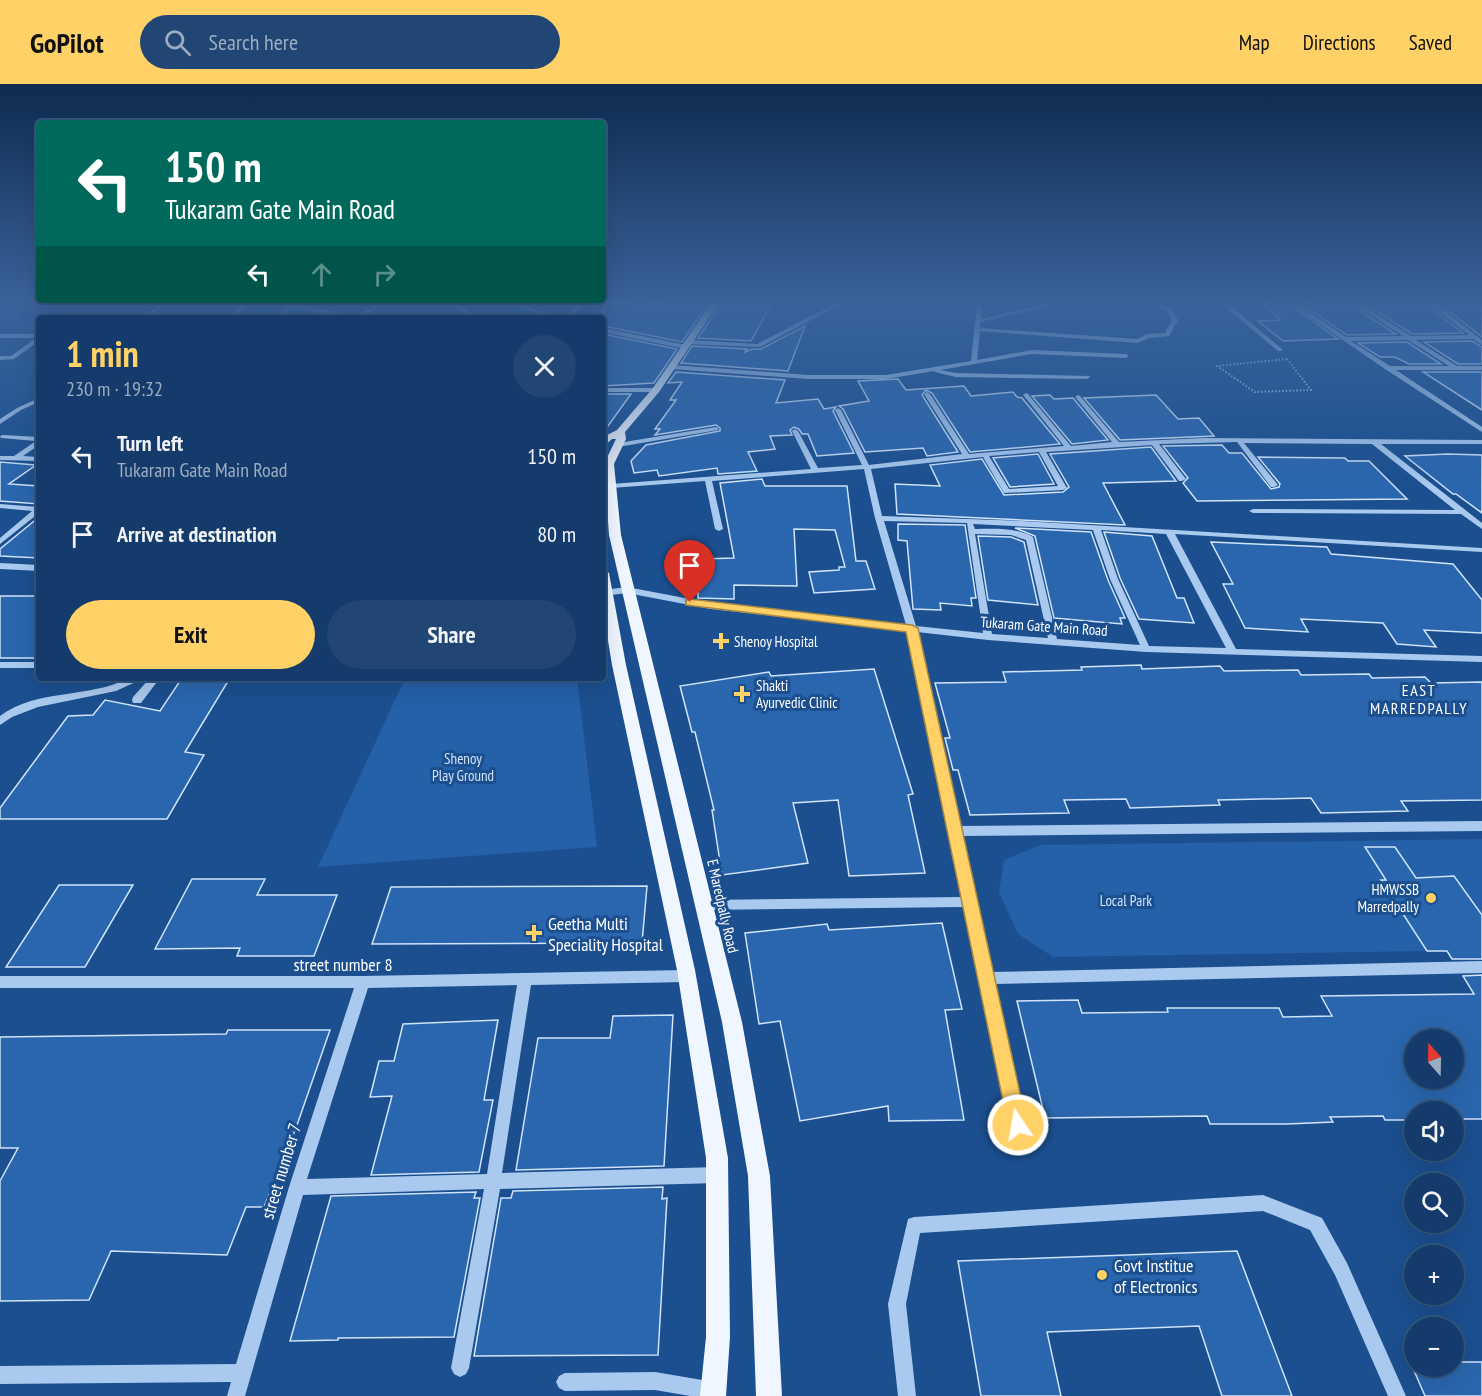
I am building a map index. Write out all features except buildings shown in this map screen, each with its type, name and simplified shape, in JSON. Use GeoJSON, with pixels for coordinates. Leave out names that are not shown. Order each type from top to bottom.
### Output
{"type":"FeatureCollection","features":[{"type":"Feature","properties":{"kind":"main road","name":"E Maredpally Road"},"geometry":{"type":"LineString","coordinates":[[674,364],[656,390],[614,440],[609,464],[615,535],[732,1022],[759,1176],[769,1396]]}},
{"type":"Feature","properties":{"kind":"main road"},"geometry":{"type":"LineString","coordinates":[[606,598],[687,976],[717,1158],[718,1337],[713,1393]]}},
{"type":"Feature","properties":{"kind":"main road"},"geometry":{"type":"LineString","coordinates":[[638,751],[665,747]]}},
{"type":"Feature","properties":{"kind":"street"},"geometry":{"type":"LineString","coordinates":[[672,367],[819,377],[886,377],[966,364]]}},
{"type":"Feature","properties":{"kind":"street"},"geometry":{"type":"LineString","coordinates":[[1382,364],[1482,430]]}},
{"type":"Feature","properties":{"kind":"street"},"geometry":{"type":"LineString","coordinates":[[1451,364],[1456,368]]}},
{"type":"Feature","properties":{"kind":"street"},"geometry":{"type":"LineString","coordinates":[[1387,368],[1482,368]]}},
{"type":"Feature","properties":{"kind":"street"},"geometry":{"type":"LineString","coordinates":[[931,370],[956,375],[1087,377]]}},
{"type":"Feature","properties":{"kind":"street"},"geometry":{"type":"LineString","coordinates":[[606,390],[656,390]]}},
{"type":"Feature","properties":{"kind":"street"},"geometry":{"type":"LineString","coordinates":[[927,394],[968,456]]}},
{"type":"Feature","properties":{"kind":"street"},"geometry":{"type":"LineString","coordinates":[[1026,395],[1069,448]]}},
{"type":"Feature","properties":{"kind":"street"},"geometry":{"type":"LineString","coordinates":[[1078,397],[1117,444]]}},
{"type":"Feature","properties":{"kind":"street"},"geometry":{"type":"LineString","coordinates":[[0,422],[19,409],[36,401]]}},
{"type":"Feature","properties":{"kind":"street"},"geometry":{"type":"LineString","coordinates":[[838,410],[867,467],[879,518],[912,628],[1018,1125]]}},
{"type":"Feature","properties":{"kind":"street"},"geometry":{"type":"LineString","coordinates":[[614,440],[716,429]]}},
{"type":"Feature","properties":{"kind":"street"},"geometry":{"type":"LineString","coordinates":[[795,431],[816,471]]}},
{"type":"Feature","properties":{"kind":"street"},"geometry":{"type":"LineString","coordinates":[[3,437],[36,440]]}},
{"type":"Feature","properties":{"kind":"street"},"geometry":{"type":"LineString","coordinates":[[1239,441],[1274,485]]}},
{"type":"Feature","properties":{"kind":"street"},"geometry":{"type":"LineString","coordinates":[[16,458],[36,442]]}},
{"type":"Feature","properties":{"kind":"street"},"geometry":{"type":"LineString","coordinates":[[1154,442],[1182,479]]}},
{"type":"Feature","properties":{"kind":"street"},"geometry":{"type":"LineString","coordinates":[[611,486],[693,486],[709,482],[968,456],[1154,442],[1482,442]]}},
{"type":"Feature","properties":{"kind":"street"},"geometry":{"type":"LineString","coordinates":[[1374,442],[1482,527]]}},
{"type":"Feature","properties":{"kind":"street"},"geometry":{"type":"LineString","coordinates":[[985,455],[1007,491],[1063,488],[1042,451]]}},
{"type":"Feature","properties":{"kind":"street"},"geometry":{"type":"LineString","coordinates":[[0,458],[36,459]]}},
{"type":"Feature","properties":{"kind":"street"},"geometry":{"type":"LineString","coordinates":[[709,482],[719,529]]}},
{"type":"Feature","properties":{"kind":"street"},"geometry":{"type":"LineString","coordinates":[[0,506],[36,509]]}},
{"type":"Feature","properties":{"kind":"street"},"geometry":{"type":"LineString","coordinates":[[1253,511],[1463,512]]}},
{"type":"Feature","properties":{"kind":"street"},"geometry":{"type":"LineString","coordinates":[[0,542],[36,512]]}},
{"type":"Feature","properties":{"kind":"street"},"geometry":{"type":"LineString","coordinates":[[879,518],[1096,527],[1482,550]]}},
{"type":"Feature","properties":{"kind":"street"},"geometry":{"type":"LineString","coordinates":[[969,521],[988,637]]}},
{"type":"Feature","properties":{"kind":"street"},"geometry":{"type":"LineString","coordinates":[[1096,527],[1114,579],[1146,649]]}},
{"type":"Feature","properties":{"kind":"street"},"geometry":{"type":"LineString","coordinates":[[971,531],[1027,535],[1030,539],[1053,642]]}},
{"type":"Feature","properties":{"kind":"street"},"geometry":{"type":"LineString","coordinates":[[1169,531],[1233,652]]}},
{"type":"Feature","properties":{"kind":"street"},"geometry":{"type":"LineString","coordinates":[[0,566],[36,568]]}},
{"type":"Feature","properties":{"kind":"street","name":"Tukaram Gate Main Road"},"geometry":{"type":"LineString","coordinates":[[606,593],[627,590],[711,606],[988,637],[1053,642],[1146,649],[1482,659]]}},
{"type":"Feature","properties":{"kind":"street"},"geometry":{"type":"LineString","coordinates":[[0,665],[36,665]]}},
{"type":"Feature","properties":{"kind":"street"},"geometry":{"type":"LineString","coordinates":[[0,721],[5,715],[25,708],[119,687],[131,681]]}},
{"type":"Feature","properties":{"kind":"street"},"geometry":{"type":"LineString","coordinates":[[137,700],[153,681]]}},
{"type":"Feature","properties":{"kind":"street"},"geometry":{"type":"LineString","coordinates":[[955,831],[1482,826]]}},
{"type":"Feature","properties":{"kind":"street"},"geometry":{"type":"LineString","coordinates":[[705,905],[970,902]]}},
{"type":"Feature","properties":{"kind":"street"},"geometry":{"type":"LineString","coordinates":[[986,978],[1482,967]]}},
{"type":"Feature","properties":{"kind":"street","name":"street number 8"},"geometry":{"type":"LineString","coordinates":[[0,982],[363,982],[687,976]]}},
{"type":"Feature","properties":{"kind":"street"},"geometry":{"type":"LineString","coordinates":[[460,1368],[493,1183],[525,980]]}},
{"type":"Feature","properties":{"kind":"street","name":"street number 7"},"geometry":{"type":"LineString","coordinates":[[236,1396],[297,1187],[363,982]]}},
{"type":"Feature","properties":{"kind":"street"},"geometry":{"type":"LineString","coordinates":[[297,1187],[718,1175]]}},
{"type":"Feature","properties":{"kind":"street"},"geometry":{"type":"LineString","coordinates":[[907,1396],[897,1304],[914,1225],[1263,1203],[1316,1224],[1341,1269],[1397,1396]]}},
{"type":"Feature","properties":{"kind":"street"},"geometry":{"type":"LineString","coordinates":[[0,1375],[241,1373]]}},
{"type":"Feature","properties":{"kind":"street"},"geometry":{"type":"LineString","coordinates":[[565,1382],[655,1381],[713,1393]]}},
{"type":"Feature","properties":{"kind":"path"},"geometry":{"type":"LineString","coordinates":[[1218,366],[1235,364]]}},
{"type":"Feature","properties":{"kind":"path"},"geometry":{"type":"LineString","coordinates":[[1218,366],[1255,392],[1311,390],[1291,364]]}},
{"type":"Feature","properties":{"kind":"green space","name":"Shenoy Play Ground"},"geometry":{"type":"Polygon","coordinates":[[[404,681],[577,681],[597,847],[318,867],[404,681]]]}},
{"type":"Feature","properties":{"kind":"green space","name":"Local Park"},"geometry":{"type":"Polygon","coordinates":[[[1482,839],[1482,950],[1053,957],[1018,934],[999,892],[1004,860],[1040,845],[1482,839]]]}},
{"type":"Feature","properties":{"kind":"place","name":"Shenoy Hospital"},"geometry":{"type":"Point","coordinates":[721,641]}},
{"type":"Feature","properties":{"kind":"place","name":"Shakti Ayurvedic Clinic"},"geometry":{"type":"Point","coordinates":[742,694]}},
{"type":"Feature","properties":{"kind":"place","name":"HMWSSB Marredpally"},"geometry":{"type":"Point","coordinates":[1431,898]}},
{"type":"Feature","properties":{"kind":"place","name":"Geetha Multi Speciality Hospital"},"geometry":{"type":"Point","coordinates":[534,933]}},
{"type":"Feature","properties":{"kind":"place","name":"Govt Institue of Electronics"},"geometry":{"type":"Point","coordinates":[1102,1275]}},
{"type":"Feature","properties":{"kind":"district","name":"EAST MARREDPALLY"},"geometry":{"type":"Point","coordinates":[1419,699]}},
{"type":"Feature","properties":{"kind":"route"},"geometry":{"type":"LineString","coordinates":[[690,602],[912,628],[1018,1125]]}}]}
